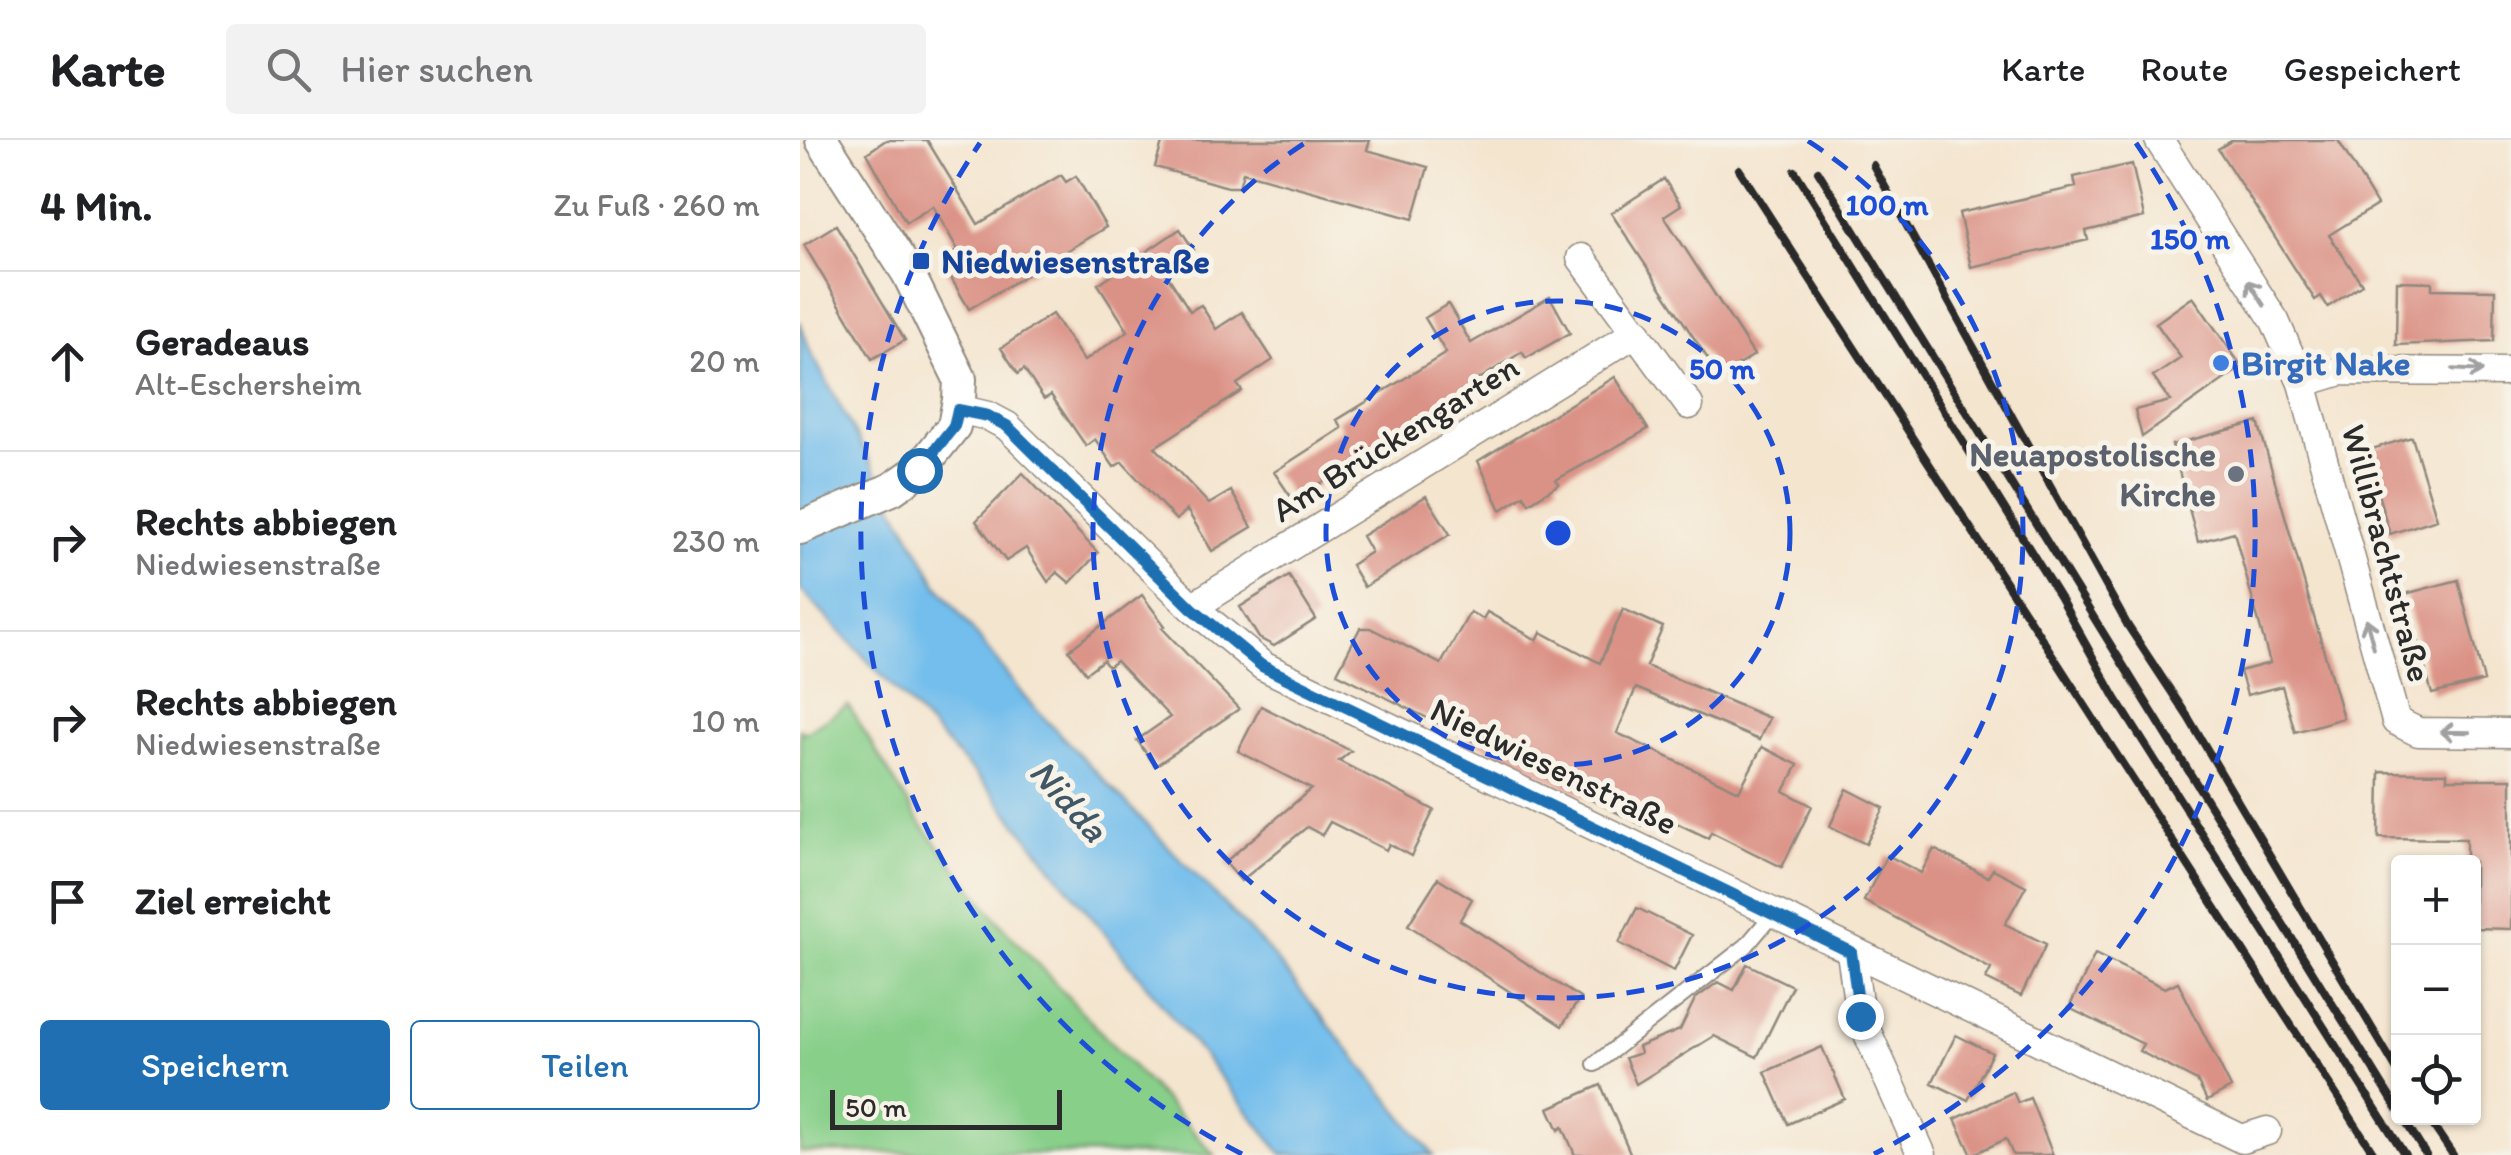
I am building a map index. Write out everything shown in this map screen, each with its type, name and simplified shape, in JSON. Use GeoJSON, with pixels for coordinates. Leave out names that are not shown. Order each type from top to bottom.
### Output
{"type":"FeatureCollection","features":[{"type":"Feature","properties":{"kind":"street"},"geometry":{"type":"LineString","coordinates":[[800,528],[892,488],[938,449],[954,426],[960,380],[908,274],[822,140]]}},
{"type":"Feature","properties":{"kind":"street","name":"Willibrachtstraße"},"geometry":{"type":"LineString","coordinates":[[2159,140],[2274,322],[2302,383],[2392,714],[2400,724],[2418,732],[2511,733]]}},
{"type":"Feature","properties":{"kind":"street"},"geometry":{"type":"LineString","coordinates":[[1580,258],[1689,405]]}},
{"type":"Feature","properties":{"kind":"street","name":"Am Brückengarten"},"geometry":{"type":"LineString","coordinates":[[1192,608],[1637,332]]}},
{"type":"Feature","properties":{"kind":"street"},"geometry":{"type":"LineString","coordinates":[[2302,383],[2341,372],[2511,372]]}},
{"type":"Feature","properties":{"kind":"street","name":"Niedwiesenstraße"},"geometry":{"type":"LineString","coordinates":[[958,410],[988,416],[1007,426],[1192,608],[1262,666],[2242,1139],[2267,1131]]}},
{"type":"Feature","properties":{"kind":"street"},"geometry":{"type":"LineString","coordinates":[[1851,952],[1860,1016],[1922,1155]]}},
{"type":"Feature","properties":{"kind":"lane"},"geometry":{"type":"LineString","coordinates":[[1595,1064],[1746,946],[1773,914]]}},
{"type":"Feature","properties":{"kind":"green space"},"geometry":{"type":"Polygon","coordinates":[[[848,705],[918,820],[1004,928],[1215,1155],[800,1152],[800,729],[804,733],[848,705]]]}},
{"type":"Feature","properties":{"kind":"water","name":"Nidda"},"geometry":{"type":"Polygon","coordinates":[[[800,321],[810,351],[937,584],[1025,698],[1268,950],[1434,1155],[1283,1155],[989,789],[800,589],[800,321]]]}},
{"type":"Feature","properties":{"kind":"building"},"geometry":{"type":"Polygon","coordinates":[[[886,140],[927,140],[978,224],[1061,175],[1066,182],[1076,176],[1106,227],[969,309],[941,261],[958,250],[933,206],[906,223],[867,153],[886,140]]]}},
{"type":"Feature","properties":{"kind":"building"},"geometry":{"type":"Polygon","coordinates":[[[1163,140],[1370,140],[1367,150],[1428,167],[1413,219],[1243,172],[1239,187],[1228,187],[1155,167],[1163,140]]]}},
{"type":"Feature","properties":{"kind":"building"},"geometry":{"type":"Polygon","coordinates":[[[2233,140],[2338,140],[2377,205],[2329,235],[2362,284],[2328,307],[2321,296],[2315,300],[2218,149],[2233,140]]]}},
{"type":"Feature","properties":{"kind":"building"},"geometry":{"type":"Polygon","coordinates":[[[2132,164],[2144,217],[2086,231],[2088,240],[1971,267],[1959,213],[2076,187],[2074,177],[2132,164]]]}},
{"type":"Feature","properties":{"kind":"building"},"geometry":{"type":"Polygon","coordinates":[[[1664,179],[1681,205],[1664,216],[1754,355],[1720,377],[1611,213],[1664,179]]]}},
{"type":"Feature","properties":{"kind":"building"},"geometry":{"type":"Polygon","coordinates":[[[836,225],[905,340],[872,359],[804,245],[836,225]]]}},
{"type":"Feature","properties":{"kind":"building"},"geometry":{"type":"Polygon","coordinates":[[[1180,229],[1194,250],[1164,270],[1190,311],[1201,305],[1216,329],[1242,312],[1273,360],[1237,384],[1242,391],[1155,447],[1209,504],[1231,491],[1252,527],[1212,551],[1187,510],[1176,520],[1122,462],[1114,467],[1095,439],[1086,446],[1051,395],[1044,399],[1024,369],[1018,374],[1001,348],[1052,314],[1084,361],[1128,331],[1098,284],[1180,229]]]}},
{"type":"Feature","properties":{"kind":"building"},"geometry":{"type":"Polygon","coordinates":[[[2397,281],[2432,282],[2432,289],[2495,290],[2494,341],[2396,345],[2397,281]]]}},
{"type":"Feature","properties":{"kind":"building"},"geometry":{"type":"Polygon","coordinates":[[[1550,297],[1570,333],[1526,358],[1522,352],[1470,385],[1473,391],[1293,500],[1274,472],[1342,428],[1337,420],[1446,353],[1425,318],[1448,304],[1471,343],[1550,297]]]}},
{"type":"Feature","properties":{"kind":"building"},"geometry":{"type":"Polygon","coordinates":[[[2193,297],[2242,367],[2142,437],[2135,410],[2170,401],[2153,377],[2181,358],[2156,323],[2193,297]]]}},
{"type":"Feature","properties":{"kind":"building"},"geometry":{"type":"Polygon","coordinates":[[[1615,377],[1648,429],[1556,480],[1559,484],[1529,503],[1524,495],[1501,510],[1478,461],[1615,377]]]}},
{"type":"Feature","properties":{"kind":"building"},"geometry":{"type":"Polygon","coordinates":[[[2258,422],[2343,718],[2295,732],[2282,686],[2247,695],[2240,671],[2270,663],[2234,532],[2198,542],[2172,445],[2258,422]]]}},
{"type":"Feature","properties":{"kind":"building"},"geometry":{"type":"Polygon","coordinates":[[[2412,437],[2437,519],[2390,534],[2365,451],[2412,437]]]}},
{"type":"Feature","properties":{"kind":"building"},"geometry":{"type":"Polygon","coordinates":[[[1023,473],[1098,553],[1070,583],[1057,572],[1048,582],[1026,548],[1006,561],[976,521],[1023,473]]]}},
{"type":"Feature","properties":{"kind":"building"},"geometry":{"type":"Polygon","coordinates":[[[1426,496],[1450,534],[1364,587],[1351,565],[1371,552],[1362,536],[1426,496]]]}},
{"type":"Feature","properties":{"kind":"building"},"geometry":{"type":"Polygon","coordinates":[[[1289,576],[1316,619],[1274,646],[1259,638],[1240,607],[1289,576]]]}},
{"type":"Feature","properties":{"kind":"building"},"geometry":{"type":"Polygon","coordinates":[[[2458,580],[2484,681],[2432,694],[2405,594],[2458,580]]]}},
{"type":"Feature","properties":{"kind":"building"},"geometry":{"type":"Polygon","coordinates":[[[1142,595],[1165,626],[1162,628],[1239,709],[1155,766],[1137,740],[1170,717],[1116,661],[1108,667],[1103,660],[1086,673],[1069,650],[1142,595]]]}},
{"type":"Feature","properties":{"kind":"building"},"geometry":{"type":"Polygon","coordinates":[[[1623,609],[1663,627],[1646,666],[1769,718],[1759,740],[1636,688],[1617,733],[1739,791],[1762,747],[1798,765],[1784,791],[1812,806],[1782,867],[1711,832],[1708,838],[1649,810],[1642,825],[1337,673],[1360,628],[1370,628],[1441,664],[1470,612],[1483,619],[1487,612],[1537,640],[1541,632],[1600,663],[1623,609]]]}},
{"type":"Feature","properties":{"kind":"building"},"geometry":{"type":"Polygon","coordinates":[[[1261,706],[1351,751],[1339,761],[1434,810],[1411,856],[1389,844],[1386,850],[1330,822],[1322,835],[1307,827],[1241,881],[1225,862],[1311,789],[1238,751],[1261,706]]]}},
{"type":"Feature","properties":{"kind":"building"},"geometry":{"type":"Polygon","coordinates":[[[2380,772],[2447,773],[2447,779],[2511,779],[2511,929],[2481,928],[2481,855],[2466,855],[2466,839],[2379,838],[2380,772]]]}},
{"type":"Feature","properties":{"kind":"building"},"geometry":{"type":"Polygon","coordinates":[[[1847,789],[1884,808],[1866,844],[1830,826],[1847,789]]]}},
{"type":"Feature","properties":{"kind":"building"},"geometry":{"type":"Polygon","coordinates":[[[1934,849],[1988,877],[1993,869],[2026,886],[2005,924],[2046,944],[2021,996],[1986,979],[1991,969],[1864,901],[1887,855],[1921,873],[1934,849]]]}},
{"type":"Feature","properties":{"kind":"building"},"geometry":{"type":"Polygon","coordinates":[[[1438,878],[1472,899],[1460,920],[1580,998],[1562,1026],[1408,925],[1438,878]]]}},
{"type":"Feature","properties":{"kind":"building"},"geometry":{"type":"Polygon","coordinates":[[[1637,908],[1692,935],[1674,971],[1619,943],[1637,908]]]}},
{"type":"Feature","properties":{"kind":"building"},"geometry":{"type":"Polygon","coordinates":[[[2095,954],[2165,988],[2178,982],[2231,1088],[2207,1101],[2197,1081],[2139,1051],[2143,1044],[2069,1008],[2095,954]]]}},
{"type":"Feature","properties":{"kind":"building"},"geometry":{"type":"Polygon","coordinates":[[[1747,964],[1792,986],[1757,1057],[1714,1036],[1636,1084],[1625,1058],[1640,1053],[1638,1047],[1680,1030],[1695,999],[1718,982],[1734,990],[1747,964]]]}},
{"type":"Feature","properties":{"kind":"building"},"geometry":{"type":"Polygon","coordinates":[[[1956,1035],[1992,1053],[1968,1100],[1932,1083],[1956,1035]]]}},
{"type":"Feature","properties":{"kind":"building"},"geometry":{"type":"Polygon","coordinates":[[[1822,1047],[1845,1099],[1788,1124],[1765,1072],[1822,1047]]]}},
{"type":"Feature","properties":{"kind":"building"},"geometry":{"type":"Polygon","coordinates":[[[1601,1085],[1631,1155],[1575,1155],[1563,1127],[1559,1130],[1549,1108],[1601,1085]]]}},
{"type":"Feature","properties":{"kind":"building"},"geometry":{"type":"Polygon","coordinates":[[[2013,1092],[2018,1103],[2030,1098],[2053,1155],[2013,1155],[2006,1139],[1972,1155],[1955,1119],[2013,1092]]]}},
{"type":"Feature","properties":{"kind":"railway"},"geometry":{"type":"LineString","coordinates":[[1873,165],[2128,626],[2188,717],[2391,1060]]}},
{"type":"Feature","properties":{"kind":"railway"},"geometry":{"type":"LineString","coordinates":[[1739,169],[2375,1155]]}},
{"type":"Feature","properties":{"kind":"railway"},"geometry":{"type":"LineString","coordinates":[[1795,171],[2060,598],[2115,697],[2405,1155]]}},
{"type":"Feature","properties":{"kind":"railway"},"geometry":{"type":"LineString","coordinates":[[1818,171],[2391,1099]]}},
{"type":"Feature","properties":{"kind":"railway"},"geometry":{"type":"LineString","coordinates":[[2407,1125],[2426,1155]]}},
{"type":"Feature","properties":{"kind":"railway"},"geometry":{"type":"LineString","coordinates":[[2433,1125],[2453,1155]]}},
{"type":"Feature","properties":{"kind":"place","name":"Niedwiesenstraße"},"geometry":{"type":"Point","coordinates":[921,261]}},
{"type":"Feature","properties":{"kind":"place","name":"Birgit Nake"},"geometry":{"type":"Point","coordinates":[2221,363]}},
{"type":"Feature","properties":{"kind":"place","name":"Neuapostolische Kirche"},"geometry":{"type":"Point","coordinates":[2236,474]}},
{"type":"Feature","properties":{"kind":"route"},"geometry":{"type":"LineString","coordinates":[[919,470],[954,426],[958,410],[988,416],[1007,426],[1192,608],[1262,666],[1851,952],[1860,1016]]}}]}
